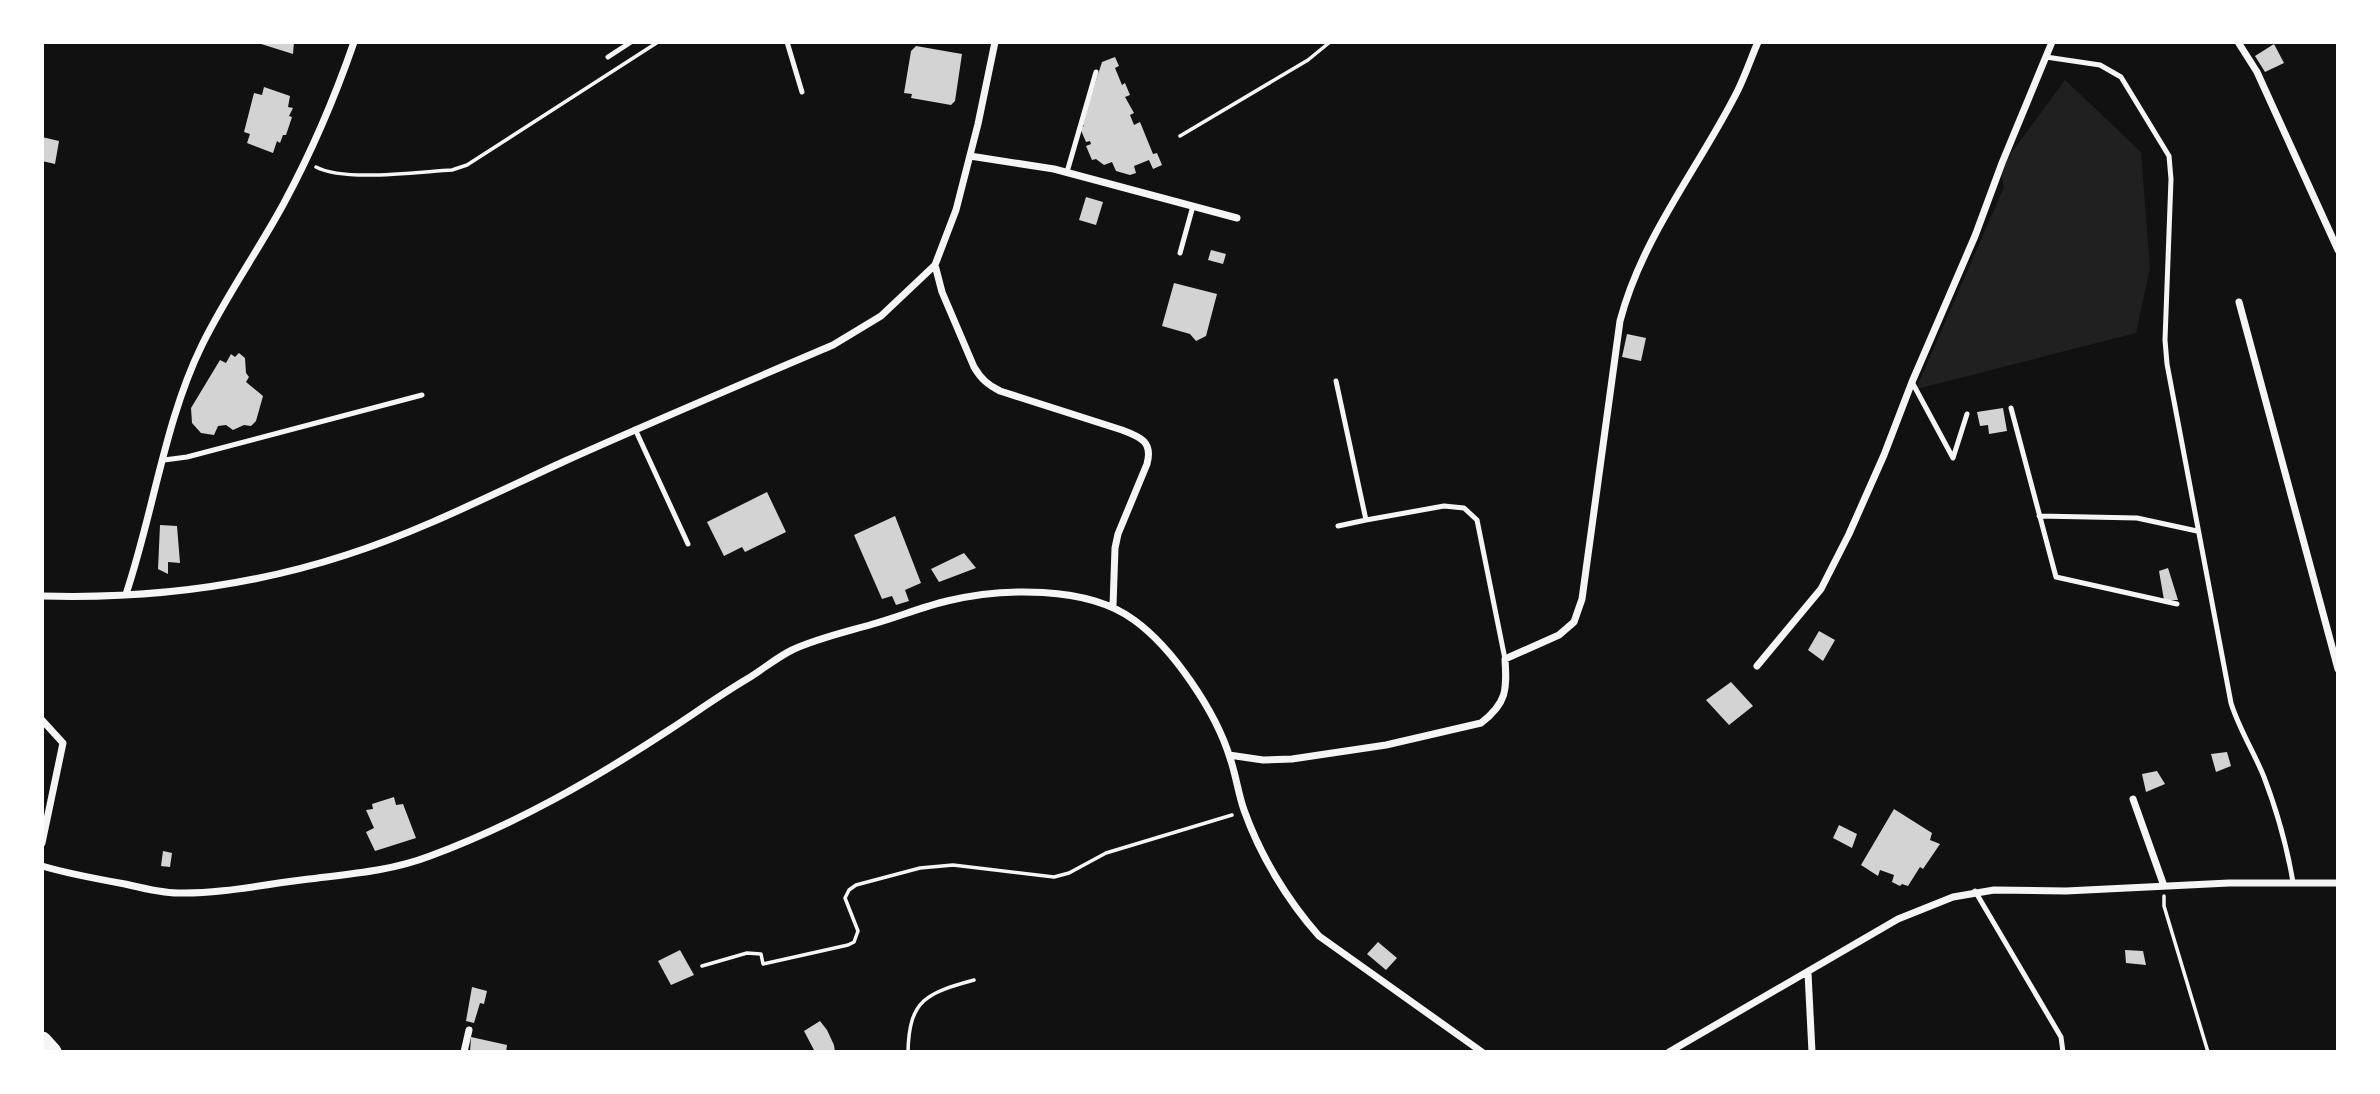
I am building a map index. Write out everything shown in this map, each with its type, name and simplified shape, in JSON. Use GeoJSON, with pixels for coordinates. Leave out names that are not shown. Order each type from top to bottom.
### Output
{"type":"FeatureCollection","features":[{"type":"Feature","properties":{"kind":"highway"},"geometry":{"type":"LineString","coordinates":[[42,1041],[52,1052]]}},
{"type":"Feature","properties":{"kind":"street"},"geometry":{"type":"LineString","coordinates":[[126,594],[187,380],[202,345],[284,203],[328,111],[354,42]]}},
{"type":"Feature","properties":{"kind":"street"},"geometry":{"type":"LineString","coordinates":[[42,596],[84,597],[183,591],[344,556],[406,533],[850,335],[881,316],[935,265],[957,209],[995,42]]}},
{"type":"Feature","properties":{"kind":"street"},"geometry":{"type":"LineString","coordinates":[[1229,755],[1263,760],[1292,759],[1386,745],[1481,723],[1501,703],[1507,688],[1505,659],[1559,635],[1574,622],[1582,599],[1620,321],[1628,290],[1642,258],[1737,92],[1758,42]]}},
{"type":"Feature","properties":{"kind":"street"},"geometry":{"type":"LineString","coordinates":[[1757,666],[1821,589],[1884,455],[2052,42]]}},
{"type":"Feature","properties":{"kind":"street"},"geometry":{"type":"LineString","coordinates":[[2238,42],[2257,72],[2338,250]]}},
{"type":"Feature","properties":{"kind":"street"},"geometry":{"type":"LineString","coordinates":[[970,156],[1067,172],[1237,218]]}},
{"type":"Feature","properties":{"kind":"street"},"geometry":{"type":"LineString","coordinates":[[935,265],[942,292],[974,367],[989,386],[1122,430],[1136,436],[1148,447],[1150,454],[1147,464],[1118,534],[1113,606]]}},
{"type":"Feature","properties":{"kind":"street"},"geometry":{"type":"LineString","coordinates":[[2239,302],[2338,669]]}},
{"type":"Feature","properties":{"kind":"street"},"geometry":{"type":"LineString","coordinates":[[42,866],[71,875],[174,893],[212,892],[373,872],[426,858],[532,812],[593,779],[732,686],[789,652],[821,638],[944,601],[984,593],[1058,595],[1113,606],[1153,635],[1175,659],[1199,694],[1229,755],[1244,811],[1270,866],[1293,903],[1319,936],[1482,1052]]}},
{"type":"Feature","properties":{"kind":"street"},"geometry":{"type":"LineString","coordinates":[[42,720],[63,743],[42,843]]}},
{"type":"Feature","properties":{"kind":"street"},"geometry":{"type":"LineString","coordinates":[[2133,799],[2164,886]]}},
{"type":"Feature","properties":{"kind":"street"},"geometry":{"type":"LineString","coordinates":[[1670,1052],[1898,919],[1975,891],[2338,883]]}},
{"type":"Feature","properties":{"kind":"street"},"geometry":{"type":"LineString","coordinates":[[1808,973],[1812,1052]]}},
{"type":"Feature","properties":{"kind":"street"},"geometry":{"type":"LineString","coordinates":[[464,1052],[469,1031]]}},
{"type":"Feature","properties":{"kind":"lane"},"geometry":{"type":"LineString","coordinates":[[608,57],[631,42]]}},
{"type":"Feature","properties":{"kind":"lane"},"geometry":{"type":"LineString","coordinates":[[787,42],[802,92]]}},
{"type":"Feature","properties":{"kind":"lane"},"geometry":{"type":"LineString","coordinates":[[2046,57],[2100,65],[2121,77],[2169,156],[2171,179],[2165,340],[2197,531],[2231,703],[2263,776],[2288,851],[2293,882]]}},
{"type":"Feature","properties":{"kind":"lane"},"geometry":{"type":"LineString","coordinates":[[1067,172],[1096,72]]}},
{"type":"Feature","properties":{"kind":"lane"},"geometry":{"type":"LineString","coordinates":[[1180,254],[1193,206]]}},
{"type":"Feature","properties":{"kind":"lane"},"geometry":{"type":"LineString","coordinates":[[1336,381],[1366,520]]}},
{"type":"Feature","properties":{"kind":"lane"},"geometry":{"type":"LineString","coordinates":[[1912,382],[1953,458],[1967,414]]}},
{"type":"Feature","properties":{"kind":"lane"},"geometry":{"type":"LineString","coordinates":[[164,460],[187,457],[422,395]]}},
{"type":"Feature","properties":{"kind":"lane"},"geometry":{"type":"LineString","coordinates":[[2011,408],[2056,577],[2177,604]]}},
{"type":"Feature","properties":{"kind":"lane"},"geometry":{"type":"LineString","coordinates":[[635,429],[688,544]]}},
{"type":"Feature","properties":{"kind":"lane"},"geometry":{"type":"LineString","coordinates":[[1338,526],[1444,506],[1464,508],[1477,520],[1505,659]]}},
{"type":"Feature","properties":{"kind":"lane"},"geometry":{"type":"LineString","coordinates":[[2039,516],[2137,518],[2197,531]]}},
{"type":"Feature","properties":{"kind":"lane"},"geometry":{"type":"LineString","coordinates":[[1975,891],[2061,1037],[2063,1052]]}},
{"type":"Feature","properties":{"kind":"path"},"geometry":{"type":"LineString","coordinates":[[305,160],[326,172],[346,175],[452,170],[467,165],[658,42]]}},
{"type":"Feature","properties":{"kind":"path"},"geometry":{"type":"LineString","coordinates":[[1180,136],[1308,60],[1330,42]]}},
{"type":"Feature","properties":{"kind":"path"},"geometry":{"type":"LineString","coordinates":[[702,966],[747,953],[761,954],[763,964],[848,946],[854,942],[858,931],[845,898],[849,890],[864,883],[920,869],[953,865],[1054,877],[1069,873],[1106,853],[1244,811]]}},
{"type":"Feature","properties":{"kind":"path"},"geometry":{"type":"LineString","coordinates":[[2164,886],[2164,906],[2208,1052]]}},
{"type":"Feature","properties":{"kind":"path"},"geometry":{"type":"LineString","coordinates":[[908,1052],[911,1017],[923,999],[974,979]]}},
{"type":"Feature","properties":{"kind":"shaded area"},"geometry":{"type":"Polygon","coordinates":[[[2065,80],[2141,152],[2150,268],[2136,333],[1916,389],[2004,187],[2000,168],[2065,80]]]}},
{"type":"Feature","properties":{"kind":"building"},"geometry":{"type":"Polygon","coordinates":[[[294,42],[293,54],[258,43],[294,42]]]}},
{"type":"Feature","properties":{"kind":"building"},"geometry":{"type":"Polygon","coordinates":[[[2274,44],[2284,63],[2265,72],[2255,56],[2274,44]]]}},
{"type":"Feature","properties":{"kind":"building"},"geometry":{"type":"Polygon","coordinates":[[[916,46],[962,54],[955,101],[951,105],[911,98],[912,94],[904,93],[911,51],[916,46]]]}},
{"type":"Feature","properties":{"kind":"building"},"geometry":{"type":"Polygon","coordinates":[[[1115,57],[1119,66],[1115,68],[1122,85],[1125,83],[1130,95],[1125,97],[1134,113],[1130,115],[1134,125],[1140,122],[1153,154],[1157,153],[1162,165],[1153,169],[1149,160],[1134,166],[1136,173],[1130,175],[1116,171],[1112,162],[1104,165],[1096,159],[1092,160],[1086,146],[1091,144],[1090,141],[1086,142],[1080,128],[1084,126],[1082,124],[1102,62],[1115,57]]]}},
{"type":"Feature","properties":{"kind":"building"},"geometry":{"type":"Polygon","coordinates":[[[264,87],[290,96],[288,107],[293,108],[286,135],[283,135],[280,143],[277,141],[273,153],[247,143],[250,134],[244,132],[254,93],[262,95],[264,87]]]}},
{"type":"Feature","properties":{"kind":"building"},"geometry":{"type":"Polygon","coordinates":[[[42,137],[59,141],[55,164],[42,161],[42,137]]]}},
{"type":"Feature","properties":{"kind":"building"},"geometry":{"type":"Polygon","coordinates":[[[1086,197],[1103,202],[1096,225],[1079,220],[1086,197]]]}},
{"type":"Feature","properties":{"kind":"building"},"geometry":{"type":"Polygon","coordinates":[[[1211,250],[1226,254],[1223,264],[1208,260],[1211,250]]]}},
{"type":"Feature","properties":{"kind":"building"},"geometry":{"type":"Polygon","coordinates":[[[1174,283],[1217,294],[1206,336],[1196,341],[1190,334],[1162,326],[1174,283]]]}},
{"type":"Feature","properties":{"kind":"building"},"geometry":{"type":"Polygon","coordinates":[[[1627,334],[1646,338],[1641,361],[1622,357],[1627,334]]]}},
{"type":"Feature","properties":{"kind":"building"},"geometry":{"type":"Polygon","coordinates":[[[239,353],[245,358],[246,373],[249,377],[246,382],[263,396],[256,421],[251,426],[244,425],[233,430],[226,425],[218,426],[214,435],[201,433],[192,423],[191,408],[220,360],[226,363],[231,354],[235,357],[239,353]]]}},
{"type":"Feature","properties":{"kind":"building"},"geometry":{"type":"Polygon","coordinates":[[[2003,408],[2007,431],[1989,434],[1988,425],[1980,426],[1977,412],[2003,408]]]}},
{"type":"Feature","properties":{"kind":"building"},"geometry":{"type":"Polygon","coordinates":[[[767,492],[786,532],[745,552],[742,547],[724,556],[707,522],[767,492]]]}},
{"type":"Feature","properties":{"kind":"building"},"geometry":{"type":"Polygon","coordinates":[[[895,516],[921,583],[905,590],[909,601],[896,605],[892,596],[882,599],[854,535],[895,516]]]}},
{"type":"Feature","properties":{"kind":"building"},"geometry":{"type":"Polygon","coordinates":[[[160,525],[177,526],[180,563],[168,562],[168,574],[158,569],[160,525]]]}},
{"type":"Feature","properties":{"kind":"building"},"geometry":{"type":"Polygon","coordinates":[[[964,553],[976,568],[939,582],[931,569],[964,553]]]}},
{"type":"Feature","properties":{"kind":"building"},"geometry":{"type":"Polygon","coordinates":[[[2168,568],[2178,600],[2164,600],[2159,571],[2168,568]]]}},
{"type":"Feature","properties":{"kind":"building"},"geometry":{"type":"Polygon","coordinates":[[[1819,631],[1835,640],[1823,661],[1808,650],[1819,631]]]}},
{"type":"Feature","properties":{"kind":"building"},"geometry":{"type":"Polygon","coordinates":[[[1731,682],[1753,706],[1729,725],[1706,700],[1731,682]]]}},
{"type":"Feature","properties":{"kind":"building"},"geometry":{"type":"Polygon","coordinates":[[[2227,752],[2231,766],[2216,772],[2211,754],[2227,752]]]}},
{"type":"Feature","properties":{"kind":"building"},"geometry":{"type":"Polygon","coordinates":[[[2157,771],[2165,784],[2146,792],[2142,774],[2157,771]]]}},
{"type":"Feature","properties":{"kind":"building"},"geometry":{"type":"Polygon","coordinates":[[[394,797],[396,805],[403,804],[416,838],[375,851],[366,832],[374,828],[366,810],[373,809],[372,804],[394,797]]]}},
{"type":"Feature","properties":{"kind":"building"},"geometry":{"type":"Polygon","coordinates":[[[1894,809],[1932,833],[1930,840],[1940,844],[1908,886],[1892,882],[1894,875],[1880,870],[1878,876],[1861,865],[1894,809]]]}},
{"type":"Feature","properties":{"kind":"building"},"geometry":{"type":"Polygon","coordinates":[[[1839,825],[1857,834],[1852,848],[1833,838],[1839,825]]]}},
{"type":"Feature","properties":{"kind":"building"},"geometry":{"type":"Polygon","coordinates":[[[163,851],[172,853],[170,867],[161,866],[163,851]]]}},
{"type":"Feature","properties":{"kind":"building"},"geometry":{"type":"Polygon","coordinates":[[[1378,942],[1397,958],[1386,970],[1367,954],[1378,942]]]}},
{"type":"Feature","properties":{"kind":"building"},"geometry":{"type":"Polygon","coordinates":[[[680,950],[694,975],[671,985],[658,961],[680,950]]]}},
{"type":"Feature","properties":{"kind":"building"},"geometry":{"type":"Polygon","coordinates":[[[2125,950],[2143,951],[2146,965],[2126,963],[2125,950]]]}},
{"type":"Feature","properties":{"kind":"building"},"geometry":{"type":"Polygon","coordinates":[[[472,987],[487,991],[484,1004],[480,1003],[474,1023],[466,1021],[472,987]]]}},
{"type":"Feature","properties":{"kind":"building"},"geometry":{"type":"Polygon","coordinates":[[[820,1021],[827,1030],[835,1052],[815,1052],[804,1031],[820,1021]]]}},
{"type":"Feature","properties":{"kind":"building"},"geometry":{"type":"Polygon","coordinates":[[[471,1037],[507,1045],[506,1052],[470,1052],[471,1037]]]}}]}
